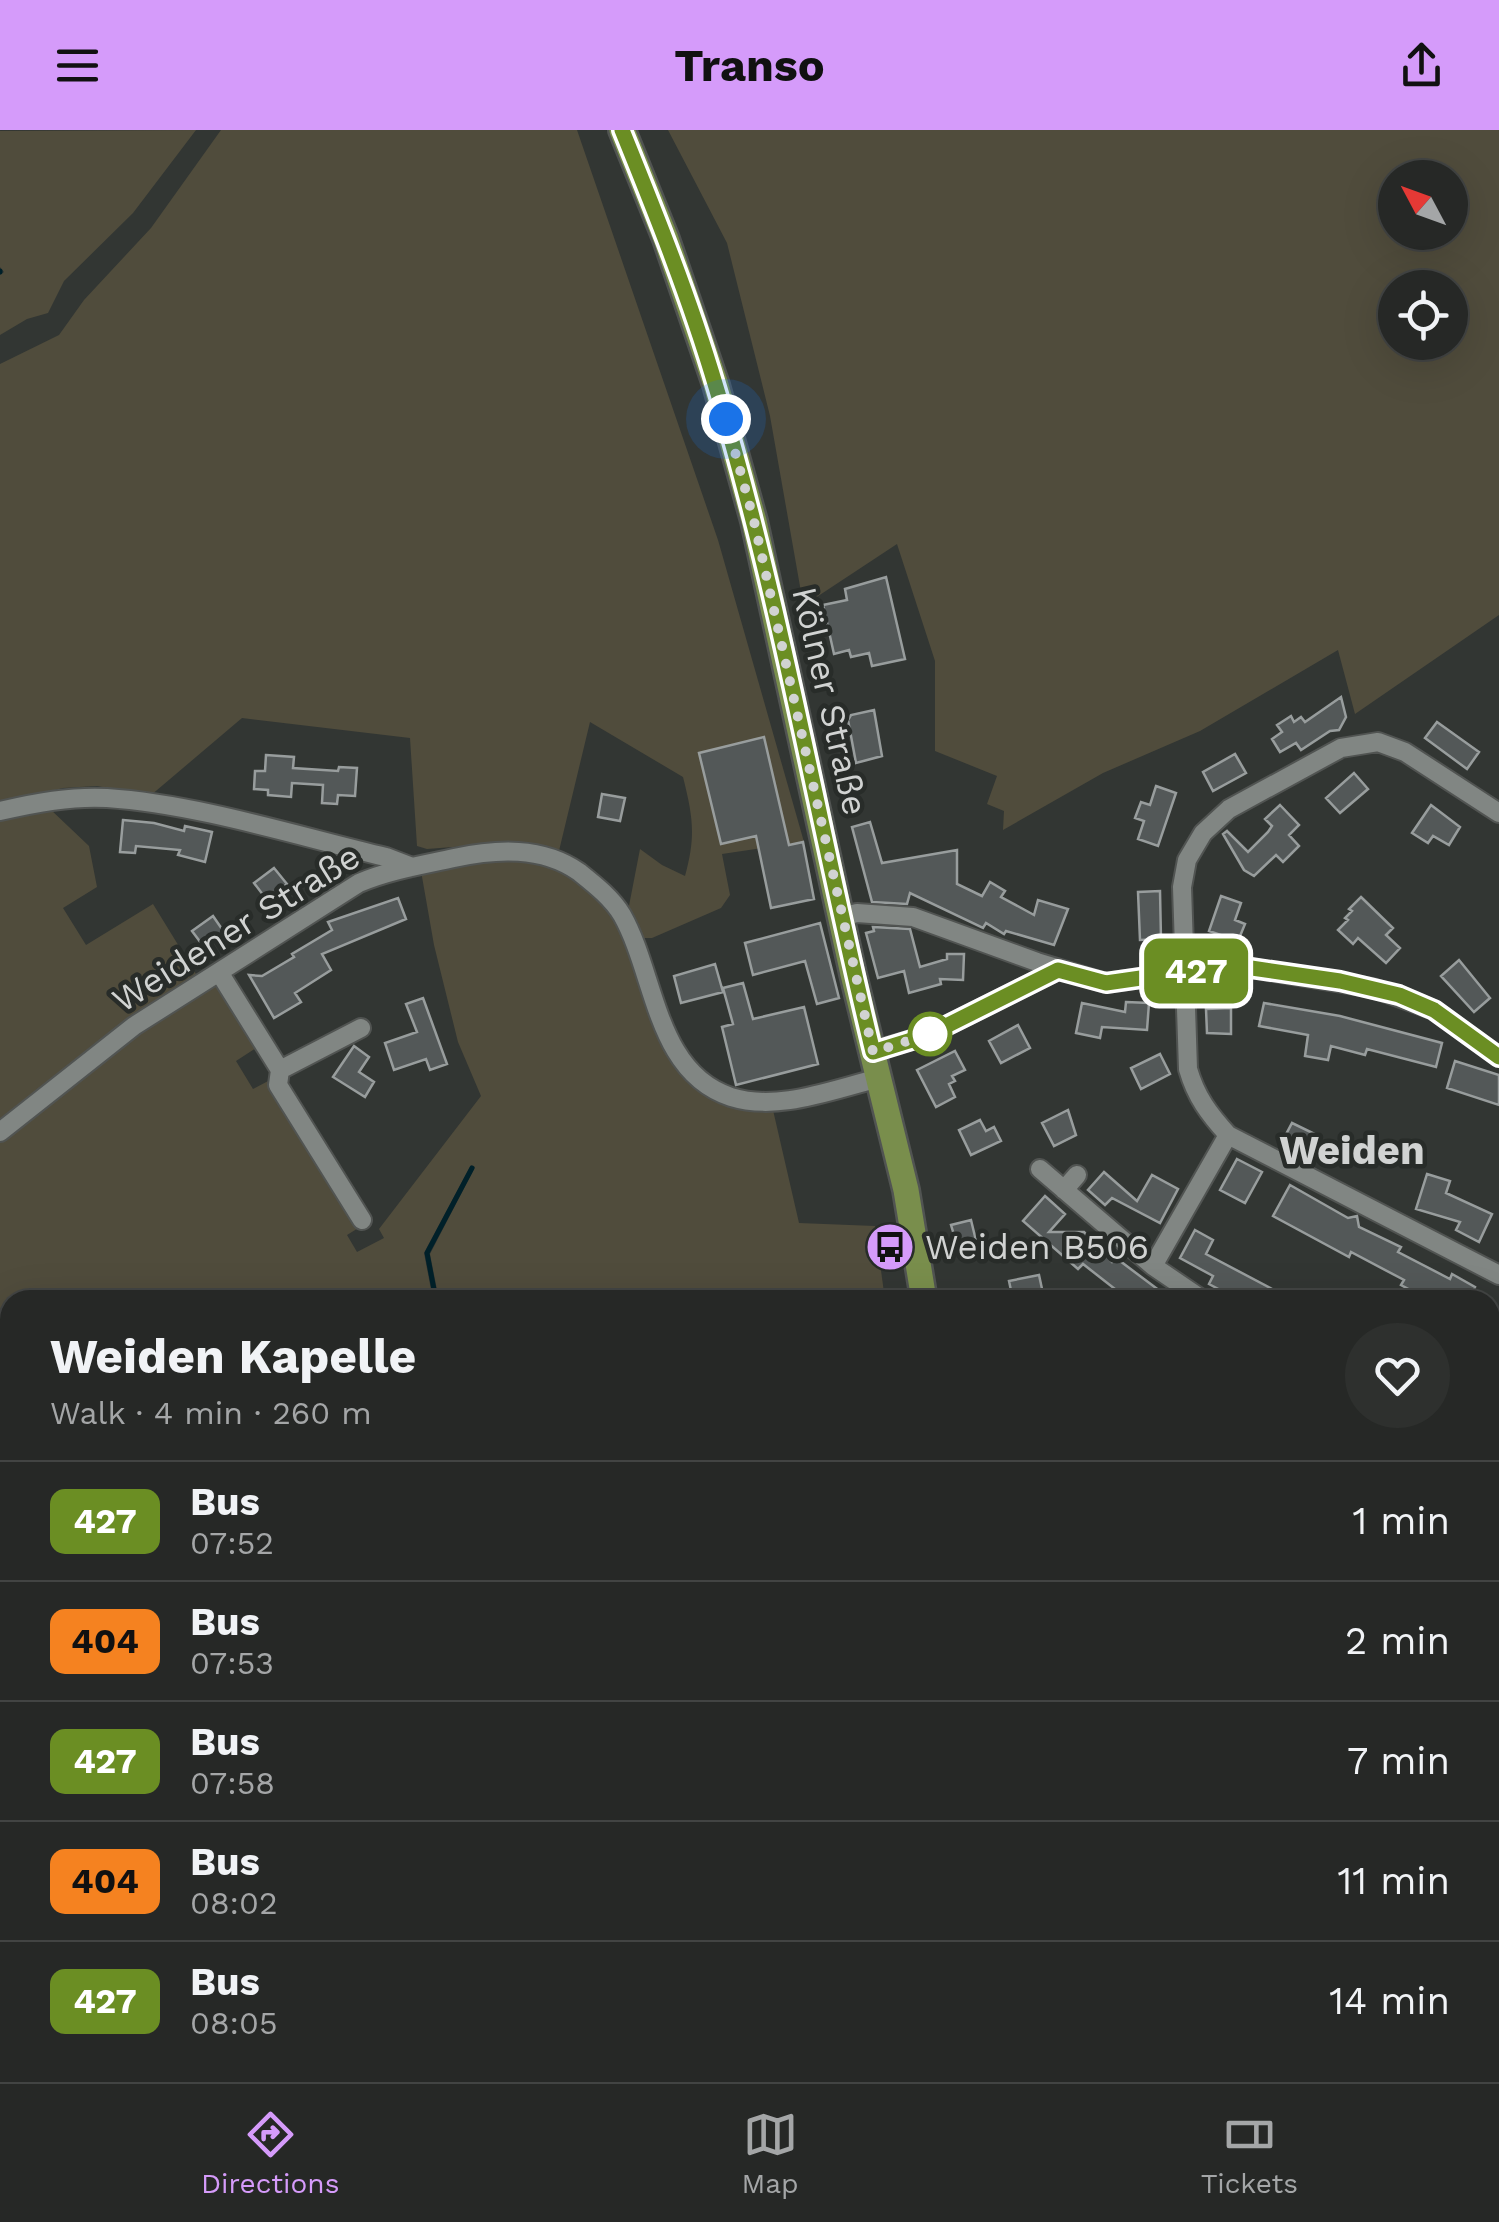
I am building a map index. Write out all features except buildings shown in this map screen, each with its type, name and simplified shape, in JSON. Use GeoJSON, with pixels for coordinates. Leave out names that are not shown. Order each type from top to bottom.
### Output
{"type":"FeatureCollection","features":[{"type":"Feature","properties":{"kind":"main road","name":"Kölner Straße"},"geometry":{"type":"LineString","coordinates":[[622,130],[666,239],[721,402],[754,521],[910,1205],[923,1290]]}},
{"type":"Feature","properties":{"kind":"street"},"geometry":{"type":"LineString","coordinates":[[1499,813],[1405,752],[1378,742],[1341,748],[1229,809],[1203,832],[1187,860],[1182,888],[1188,1069],[1200,1101],[1228,1135],[1499,1276]]}},
{"type":"Feature","properties":{"kind":"street"},"geometry":{"type":"LineString","coordinates":[[0,810],[64,799],[105,798],[163,804],[386,857],[412,867]]}},
{"type":"Feature","properties":{"kind":"street","name":"Weidener Straße"},"geometry":{"type":"LineString","coordinates":[[0,1132],[134,1026],[359,883],[383,873],[490,850],[546,856],[570,866],[621,913],[670,1041],[696,1077],[713,1090],[772,1104],[880,1078]]}},
{"type":"Feature","properties":{"kind":"street"},"geometry":{"type":"LineString","coordinates":[[842,917],[857,913],[912,917],[1058,970],[1106,983],[1231,965],[1373,988],[1434,1010],[1499,1057]]}},
{"type":"Feature","properties":{"kind":"street"},"geometry":{"type":"LineString","coordinates":[[873,1052],[928,1035],[1058,970]]}},
{"type":"Feature","properties":{"kind":"street"},"geometry":{"type":"LineString","coordinates":[[220,972],[261,1051],[280,1070]]}},
{"type":"Feature","properties":{"kind":"street"},"geometry":{"type":"LineString","coordinates":[[280,1070],[361,1028]]}},
{"type":"Feature","properties":{"kind":"street"},"geometry":{"type":"LineString","coordinates":[[280,1070],[278,1085],[362,1220]]}},
{"type":"Feature","properties":{"kind":"street"},"geometry":{"type":"LineString","coordinates":[[1153,1266],[1228,1135]]}},
{"type":"Feature","properties":{"kind":"street"},"geometry":{"type":"LineString","coordinates":[[1040,1169],[1153,1266],[1188,1290]]}},
{"type":"Feature","properties":{"kind":"street"},"geometry":{"type":"LineString","coordinates":[[1064,1190],[1077,1175]]}},
{"type":"Feature","properties":{"kind":"shaded area"},"geometry":{"type":"Polygon","coordinates":[[[196,130],[133,213],[64,281],[48,313],[27,319],[0,335],[0,275],[4,272],[0,267],[0,131],[196,130]]]}},
{"type":"Feature","properties":{"kind":"shaded area"},"geometry":{"type":"Polygon","coordinates":[[[221,130],[577,130],[718,540],[804,842],[722,854],[730,895],[721,908],[652,938],[641,938],[628,911],[640,849],[685,876],[692,838],[683,777],[590,722],[558,855],[505,843],[427,849],[417,846],[410,738],[242,718],[150,796],[97,786],[63,788],[0,804],[0,364],[59,335],[84,300],[151,228],[221,130]]]}},
{"type":"Feature","properties":{"kind":"shaded area"},"geometry":{"type":"Polygon","coordinates":[[[668,130],[1499,130],[1499,615],[1355,714],[1338,650],[1200,731],[1103,773],[1003,830],[1004,811],[987,804],[997,776],[935,751],[935,661],[897,544],[800,608],[801,592],[770,416],[727,243],[668,130]]]}},
{"type":"Feature","properties":{"kind":"shaded area"},"geometry":{"type":"Polygon","coordinates":[[[50,809],[89,846],[97,887],[63,908],[86,945],[153,904],[196,974],[130,1017],[0,1123],[0,817],[50,809]]]}},
{"type":"Feature","properties":{"kind":"shaded area"},"geometry":{"type":"Polygon","coordinates":[[[492,857],[546,863],[584,884],[614,916],[676,1064],[773,1110],[799,1223],[875,1226],[884,1290],[437,1290],[430,1254],[475,1167],[471,1165],[424,1253],[431,1290],[0,1290],[0,1141],[137,1035],[219,980],[259,1046],[236,1061],[253,1089],[270,1080],[360,1227],[347,1235],[357,1252],[384,1238],[379,1229],[481,1096],[458,1042],[421,871],[492,857]]]}},
{"type":"Feature","properties":{"kind":"waterway"},"geometry":{"type":"LineString","coordinates":[[434,1290],[427,1253],[472,1168]]}},
{"type":"Feature","properties":{"kind":"bus line","name":"427"},"geometry":{"type":"LineString","coordinates":[[622,130],[666,239],[716,385],[754,521],[873,1052],[928,1035],[1058,970],[1106,983],[1231,965],[1309,975],[1399,995],[1434,1010],[1499,1057]]}},
{"type":"Feature","properties":{"kind":"place","name":"Weiden B506"},"geometry":{"type":"Point","coordinates":[890,1247]}},
{"type":"Feature","properties":{"kind":"district","name":"Weiden"},"geometry":{"type":"Point","coordinates":[1352,1150]}},
{"type":"Feature","properties":{"kind":"route"},"geometry":{"type":"LineString","coordinates":[[726,419],[754,521],[873,1052],[930,1034]]}}]}
